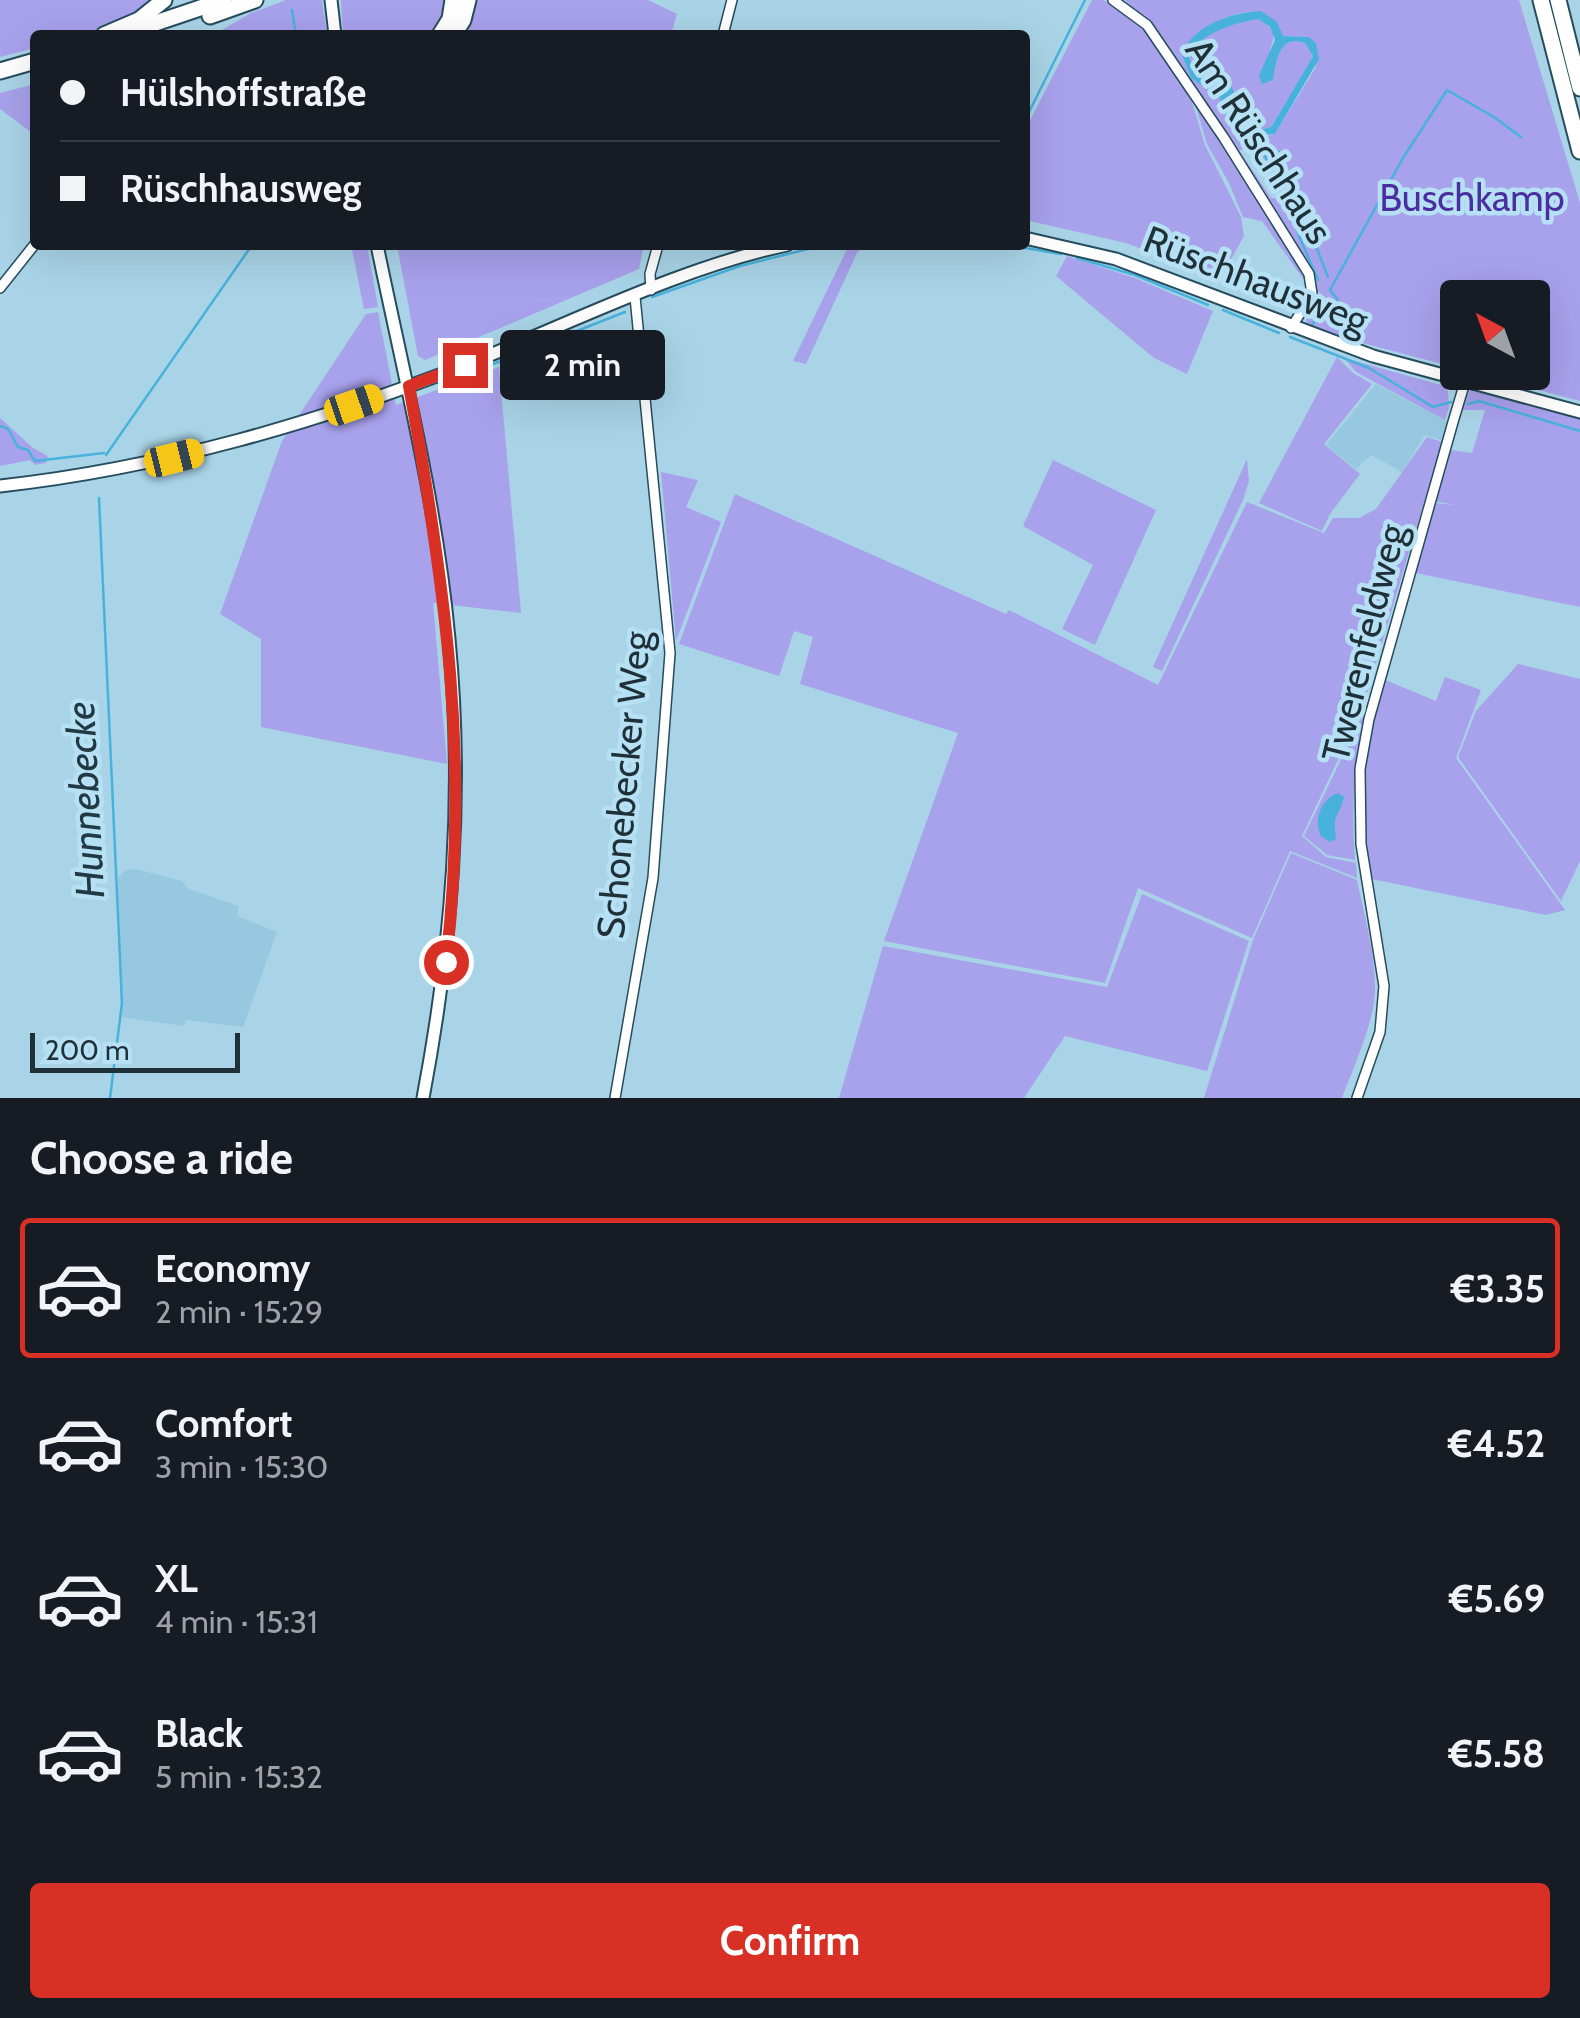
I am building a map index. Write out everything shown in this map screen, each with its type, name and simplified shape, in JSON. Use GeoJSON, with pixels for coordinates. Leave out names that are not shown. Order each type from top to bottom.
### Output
{"type":"FeatureCollection","features":[{"type":"Feature","properties":{"kind":"highway"},"geometry":{"type":"LineString","coordinates":[[116,30],[139,20],[164,0]]}},
{"type":"Feature","properties":{"kind":"highway"},"geometry":{"type":"LineString","coordinates":[[135,30],[224,0]]}},
{"type":"Feature","properties":{"kind":"highway"},"geometry":{"type":"LineString","coordinates":[[168,30],[255,0]]}},
{"type":"Feature","properties":{"kind":"highway"},"geometry":{"type":"LineString","coordinates":[[443,30],[450,19],[453,0]]}},
{"type":"Feature","properties":{"kind":"highway"},"geometry":{"type":"LineString","coordinates":[[457,30],[468,0]]}},
{"type":"Feature","properties":{"kind":"highway"},"geometry":{"type":"LineString","coordinates":[[1542,0],[1580,151]]}},
{"type":"Feature","properties":{"kind":"highway"},"geometry":{"type":"LineString","coordinates":[[1558,0],[1580,88]]}},
{"type":"Feature","properties":{"kind":"highway"},"geometry":{"type":"LineString","coordinates":[[0,70],[30,62]]}},
{"type":"Feature","properties":{"kind":"highway"},"geometry":{"type":"LineString","coordinates":[[0,81],[30,73]]}},
{"type":"Feature","properties":{"kind":"main road"},"geometry":{"type":"LineString","coordinates":[[331,3],[334,30]]}},
{"type":"Feature","properties":{"kind":"main road","name":"Rüschhausweg"},"geometry":{"type":"LineString","coordinates":[[1030,239],[1116,260],[1373,356],[1440,371]]}},
{"type":"Feature","properties":{"kind":"main road"},"geometry":{"type":"LineString","coordinates":[[377,250],[409,386],[444,590],[456,755],[456,846],[449,937],[422,1098]]}},
{"type":"Feature","properties":{"kind":"main road"},"geometry":{"type":"LineString","coordinates":[[0,486],[174,458],[280,429],[409,386],[635,296],[768,250]]}},
{"type":"Feature","properties":{"kind":"main road","name":"Rüschhausweg"},"geometry":{"type":"LineString","coordinates":[[1510,390],[1580,412]]}},
{"type":"Feature","properties":{"kind":"street"},"geometry":{"type":"LineString","coordinates":[[725,30],[732,0]]}},
{"type":"Feature","properties":{"kind":"street","name":"Am Rüschhaus"},"geometry":{"type":"LineString","coordinates":[[1114,0],[1147,25],[1309,274],[1312,294],[1291,328]]}},
{"type":"Feature","properties":{"kind":"street"},"geometry":{"type":"LineString","coordinates":[[0,288],[30,250]]}},
{"type":"Feature","properties":{"kind":"street"},"geometry":{"type":"LineString","coordinates":[[651,290],[650,274],[657,250]]}},
{"type":"Feature","properties":{"kind":"street","name":"Schonebecker Weg"},"geometry":{"type":"LineString","coordinates":[[614,1098],[652,878],[670,652],[635,296]]}},
{"type":"Feature","properties":{"kind":"street","name":"Twerenfeldweg"},"geometry":{"type":"LineString","coordinates":[[1357,1098],[1380,1032],[1384,986],[1358,816],[1363,747],[1465,390]]}},
{"type":"Feature","properties":{"kind":"shaded area"},"geometry":{"type":"Polygon","coordinates":[[[1376,384],[1448,422],[1443,441],[1425,435],[1402,472],[1371,455],[1356,469],[1326,445],[1376,384]]]}},
{"type":"Feature","properties":{"kind":"shaded area"},"geometry":{"type":"Polygon","coordinates":[[[126,870],[181,881],[189,889],[239,906],[237,916],[277,932],[243,1027],[186,1020],[184,1026],[121,1017],[118,878],[126,870]]]}},
{"type":"Feature","properties":{"kind":"green space"},"geometry":{"type":"Polygon","coordinates":[[[0,0],[158,0],[131,19],[100,30],[30,30],[30,49],[0,57],[0,0]]]}},
{"type":"Feature","properties":{"kind":"green space"},"geometry":{"type":"Polygon","coordinates":[[[286,0],[322,0],[326,30],[222,30],[251,13],[286,0]]]}},
{"type":"Feature","properties":{"kind":"green space"},"geometry":{"type":"Polygon","coordinates":[[[341,0],[450,0],[437,30],[343,30],[341,0]]]}},
{"type":"Feature","properties":{"kind":"green space"},"geometry":{"type":"Polygon","coordinates":[[[473,0],[648,0],[677,14],[672,30],[461,30],[473,0]]]}},
{"type":"Feature","properties":{"kind":"green space"},"geometry":{"type":"Polygon","coordinates":[[[1092,0],[1103,0],[1134,15],[1190,96],[1205,145],[1241,217],[1244,236],[1220,279],[1126,243],[1030,221],[1030,120],[1092,0]]]}},
{"type":"Feature","properties":{"kind":"green space","name":"Buschkamp"},"geometry":{"type":"Polygon","coordinates":[[[1125,0],[1519,0],[1580,203],[1580,401],[1538,390],[1550,390],[1550,280],[1440,280],[1440,363],[1306,328],[1307,316],[1322,294],[1309,287],[1262,221],[1243,217],[1207,144],[1192,94],[1150,25],[1125,0]],[[1261,11],[1236,14],[1198,36],[1182,55],[1191,78],[1219,97],[1234,130],[1261,138],[1275,134],[1316,67],[1309,37],[1283,36],[1261,11]],[[1257,149],[1239,150],[1271,198],[1278,197],[1257,149]]]}},
{"type":"Feature","properties":{"kind":"green space"},"geometry":{"type":"Polygon","coordinates":[[[1258,19],[1273,34],[1268,63],[1273,80],[1281,51],[1290,42],[1305,43],[1313,56],[1272,126],[1256,132],[1238,129],[1225,98],[1226,89],[1194,70],[1189,56],[1209,35],[1258,19]]]}},
{"type":"Feature","properties":{"kind":"green space"},"geometry":{"type":"Polygon","coordinates":[[[30,85],[30,131],[0,109],[0,93],[30,85]]]}},
{"type":"Feature","properties":{"kind":"green space"},"geometry":{"type":"Polygon","coordinates":[[[352,250],[368,250],[378,307],[364,309],[352,250]]]}},
{"type":"Feature","properties":{"kind":"green space"},"geometry":{"type":"Polygon","coordinates":[[[398,250],[643,250],[639,269],[425,360],[418,356],[398,250]]]}},
{"type":"Feature","properties":{"kind":"green space"},"geometry":{"type":"Polygon","coordinates":[[[847,250],[860,250],[806,364],[793,361],[847,250]]]}},
{"type":"Feature","properties":{"kind":"green space"},"geometry":{"type":"Polygon","coordinates":[[[1067,256],[1135,278],[1213,311],[1187,374],[1154,358],[1056,276],[1067,256]]]}},
{"type":"Feature","properties":{"kind":"green space"},"geometry":{"type":"Polygon","coordinates":[[[378,312],[396,405],[499,367],[521,613],[433,603],[447,764],[261,727],[261,639],[220,614],[282,441],[366,314],[378,312]]]}},
{"type":"Feature","properties":{"kind":"green space"},"geometry":{"type":"Polygon","coordinates":[[[1337,357],[1372,384],[1324,444],[1360,474],[1322,531],[1259,503],[1337,357]]]}},
{"type":"Feature","properties":{"kind":"green space"},"geometry":{"type":"Polygon","coordinates":[[[1344,358],[1440,385],[1440,390],[1448,391],[1445,420],[1356,372],[1344,358]]]}},
{"type":"Feature","properties":{"kind":"green space"},"geometry":{"type":"Polygon","coordinates":[[[1470,390],[1474,390],[1580,419],[1580,607],[1411,572],[1434,503],[1455,505],[1434,501],[1451,450],[1472,453],[1485,410],[1462,410],[1470,390]]]}},
{"type":"Feature","properties":{"kind":"green space"},"geometry":{"type":"Polygon","coordinates":[[[0,418],[33,448],[48,456],[46,463],[35,465],[30,460],[0,466],[0,418]]]}},
{"type":"Feature","properties":{"kind":"green space"},"geometry":{"type":"Polygon","coordinates":[[[1427,437],[1442,442],[1362,709],[1302,836],[1326,857],[1356,863],[1357,878],[1290,851],[1252,938],[1138,888],[1105,983],[884,941],[958,733],[800,684],[813,637],[794,631],[779,676],[679,644],[735,494],[1006,614],[1009,610],[1158,685],[1247,502],[1324,533],[1333,518],[1359,518],[1376,509],[1427,437]]]}},
{"type":"Feature","properties":{"kind":"green space"},"geometry":{"type":"Polygon","coordinates":[[[1247,459],[1249,481],[1243,500],[1162,671],[1153,667],[1247,459]]]}},
{"type":"Feature","properties":{"kind":"green space"},"geometry":{"type":"Polygon","coordinates":[[[1053,460],[1156,510],[1095,645],[1062,629],[1093,565],[1023,526],[1053,460]]]}},
{"type":"Feature","properties":{"kind":"green space"},"geometry":{"type":"Polygon","coordinates":[[[661,472],[698,480],[686,507],[721,522],[676,641],[661,472]]]}},
{"type":"Feature","properties":{"kind":"green space"},"geometry":{"type":"Polygon","coordinates":[[[1518,664],[1580,679],[1580,861],[1561,901],[1458,757],[1476,711],[1518,664]]]}},
{"type":"Feature","properties":{"kind":"green space"},"geometry":{"type":"Polygon","coordinates":[[[1445,677],[1481,690],[1456,758],[1565,910],[1546,915],[1372,879],[1365,779],[1371,732],[1385,680],[1436,701],[1445,677]]]}},
{"type":"Feature","properties":{"kind":"green space"},"geometry":{"type":"Polygon","coordinates":[[[1365,710],[1354,785],[1355,860],[1327,855],[1304,836],[1365,710]]]}},
{"type":"Feature","properties":{"kind":"green space"},"geometry":{"type":"Polygon","coordinates":[[[1291,853],[1357,880],[1375,977],[1374,1005],[1362,1046],[1342,1098],[1204,1098],[1253,940],[1291,853]]]}},
{"type":"Feature","properties":{"kind":"green space"},"geometry":{"type":"Polygon","coordinates":[[[1142,894],[1249,941],[1207,1071],[1065,1036],[1024,1098],[839,1098],[883,946],[1107,987],[1142,894]]]}},
{"type":"Feature","properties":{"kind":"water"},"geometry":{"type":"Polygon","coordinates":[[[1261,11],[1277,22],[1283,36],[1309,37],[1316,43],[1319,59],[1275,134],[1250,137],[1234,130],[1219,97],[1191,78],[1182,55],[1194,36],[1214,22],[1261,11]],[[1258,19],[1229,26],[1200,41],[1189,56],[1199,73],[1226,88],[1232,87],[1234,93],[1225,98],[1238,128],[1256,132],[1272,126],[1313,56],[1305,43],[1290,42],[1281,51],[1273,80],[1262,84],[1259,75],[1275,40],[1270,27],[1258,19]]]}},
{"type":"Feature","properties":{"kind":"water"},"geometry":{"type":"Polygon","coordinates":[[[1338,793],[1344,797],[1335,820],[1336,839],[1330,842],[1321,836],[1318,817],[1327,800],[1338,793]]]}},
{"type":"Feature","properties":{"kind":"waterway"},"geometry":{"type":"LineString","coordinates":[[1030,110],[1085,0]]}},
{"type":"Feature","properties":{"kind":"waterway","name":"Hunnebecke"},"geometry":{"type":"LineString","coordinates":[[292,10],[295,30]]}},
{"type":"Feature","properties":{"kind":"waterway"},"geometry":{"type":"LineString","coordinates":[[1338,300],[1330,290],[1403,158],[1447,90],[1521,137]]}},
{"type":"Feature","properties":{"kind":"waterway"},"geometry":{"type":"LineString","coordinates":[[1279,152],[1328,277]]}},
{"type":"Feature","properties":{"kind":"waterway"},"geometry":{"type":"LineString","coordinates":[[1265,156],[1318,280]]}},
{"type":"Feature","properties":{"kind":"waterway"},"geometry":{"type":"LineString","coordinates":[[1030,249],[1061,254]]}},
{"type":"Feature","properties":{"kind":"waterway","name":"Hunnebecke"},"geometry":{"type":"LineString","coordinates":[[106,455],[249,250]]}},
{"type":"Feature","properties":{"kind":"waterway"},"geometry":{"type":"LineString","coordinates":[[652,297],[740,266],[804,250]]}},
{"type":"Feature","properties":{"kind":"waterway"},"geometry":{"type":"LineString","coordinates":[[1077,258],[1135,275],[1208,305]]}},
{"type":"Feature","properties":{"kind":"waterway"},"geometry":{"type":"LineString","coordinates":[[1312,326],[1322,304]]}},
{"type":"Feature","properties":{"kind":"waterway"},"geometry":{"type":"LineString","coordinates":[[1223,310],[1279,333]]}},
{"type":"Feature","properties":{"kind":"waterway"},"geometry":{"type":"LineString","coordinates":[[445,383],[625,312]]}},
{"type":"Feature","properties":{"kind":"waterway"},"geometry":{"type":"LineString","coordinates":[[1290,337],[1369,368],[1433,407],[1451,402]]}},
{"type":"Feature","properties":{"kind":"waterway"},"geometry":{"type":"LineString","coordinates":[[1468,404],[1479,401],[1580,431]]}},
{"type":"Feature","properties":{"kind":"waterway"},"geometry":{"type":"LineString","coordinates":[[0,426],[8,429],[18,447],[28,450],[35,461],[104,453]]}},
{"type":"Feature","properties":{"kind":"waterway","name":"Hunnebecke"},"geometry":{"type":"LineString","coordinates":[[99,498],[122,1003],[110,1098]]}},
{"type":"Feature","properties":{"kind":"route"},"geometry":{"type":"LineString","coordinates":[[446,962],[457,817],[454,691],[436,538],[409,386],[465,365]]}}]}
